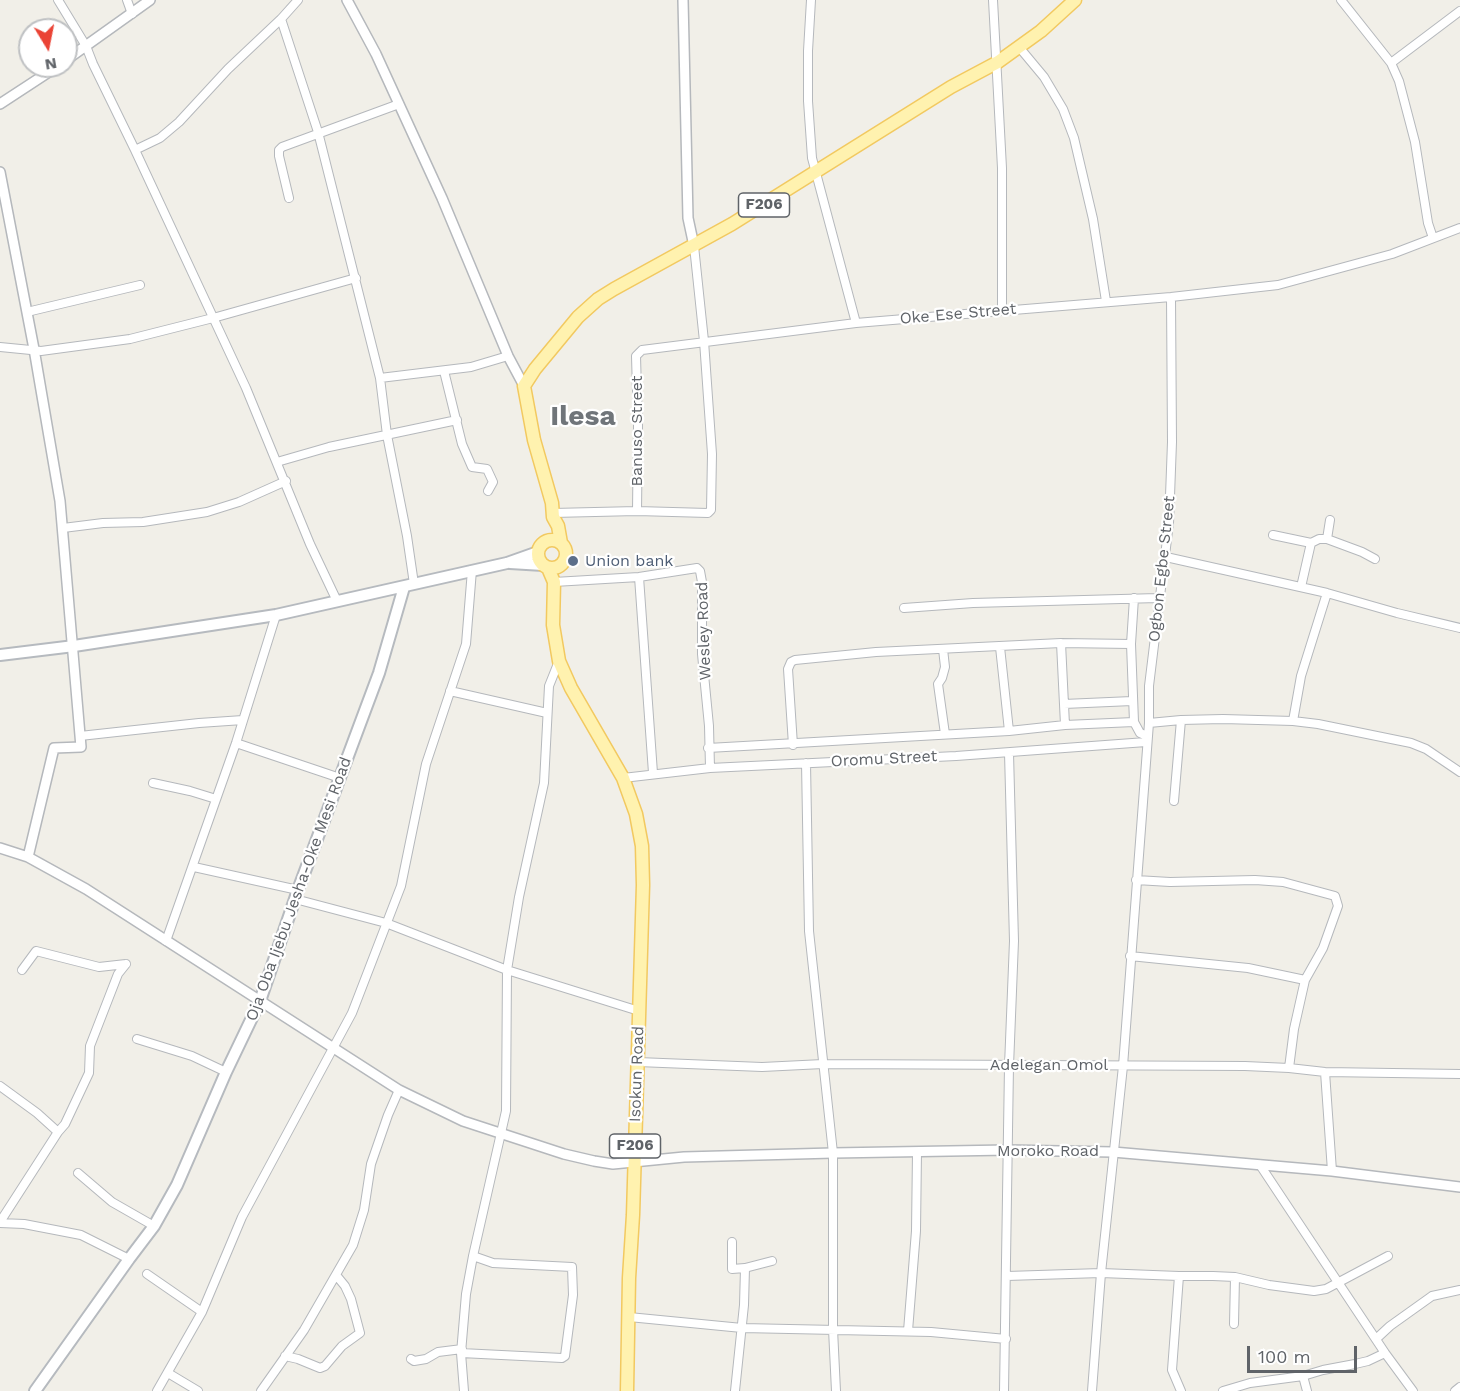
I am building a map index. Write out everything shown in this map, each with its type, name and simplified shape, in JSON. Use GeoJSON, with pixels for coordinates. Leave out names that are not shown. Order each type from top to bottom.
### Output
{"type":"FeatureCollection","features":[{"type":"Feature","properties":{"kind":"main road"},"geometry":{"type":"LineString","coordinates":[[1021,45],[1041,31],[1075,0]]}},
{"type":"Feature","properties":{"kind":"main road","name":"F206"},"geometry":{"type":"LineString","coordinates":[[622,778],[571,688],[559,661],[553,625],[554,582],[566,552],[553,515],[552,503],[534,440],[524,386],[535,369],[578,317],[598,299],[694,246],[951,87],[998,62],[1021,45]]}},
{"type":"Feature","properties":{"kind":"main road"},"geometry":{"type":"LineString","coordinates":[[541,547],[553,515]]}},
{"type":"Feature","properties":{"kind":"main road"},"geometry":{"type":"LineString","coordinates":[[0,655],[276,615],[507,563],[554,540],[561,543]]}},
{"type":"Feature","properties":{"kind":"main road","name":"F206"},"geometry":{"type":"LineString","coordinates":[[541,547],[538,558],[546,566],[554,582]]}},
{"type":"Feature","properties":{"kind":"main road"},"geometry":{"type":"LineString","coordinates":[[507,563],[556,567],[562,563]]}},
{"type":"Feature","properties":{"kind":"main road","name":"Oja Oba Ijebu Jesha-Oke Mesi Road"},"geometry":{"type":"LineString","coordinates":[[35,1391],[154,1226],[177,1185],[260,1001],[296,894],[379,673],[409,586]]}},
{"type":"Feature","properties":{"kind":"main road","name":"Isokun Road"},"geometry":{"type":"LineString","coordinates":[[622,778],[640,830],[643,885],[627,1391]]}},
{"type":"Feature","properties":{"kind":"street"},"geometry":{"type":"LineString","coordinates":[[58,0],[86,46],[246,388],[310,544],[337,601]]}},
{"type":"Feature","properties":{"kind":"street"},"geometry":{"type":"LineString","coordinates":[[127,0],[132,14]]}},
{"type":"Feature","properties":{"kind":"street"},"geometry":{"type":"LineString","coordinates":[[78,52],[150,0]]}},
{"type":"Feature","properties":{"kind":"street"},"geometry":{"type":"LineString","coordinates":[[135,150],[160,138],[179,122],[228,69],[298,0]]}},
{"type":"Feature","properties":{"kind":"street"},"geometry":{"type":"LineString","coordinates":[[346,0],[376,54],[449,214],[508,356],[524,386]]}},
{"type":"Feature","properties":{"kind":"street"},"geometry":{"type":"LineString","coordinates":[[553,515],[637,511],[708,513],[713,507],[712,454],[704,341],[694,246],[688,218],[683,0]]}},
{"type":"Feature","properties":{"kind":"street"},"geometry":{"type":"LineString","coordinates":[[811,0],[808,51],[809,130],[815,172],[856,323]]}},
{"type":"Feature","properties":{"kind":"street"},"geometry":{"type":"LineString","coordinates":[[993,0],[1002,168],[1002,311]]}},
{"type":"Feature","properties":{"kind":"street"},"geometry":{"type":"LineString","coordinates":[[1341,0],[1391,63],[1399,81],[1415,142],[1428,223],[1433,238],[1460,228]]}},
{"type":"Feature","properties":{"kind":"street"},"geometry":{"type":"LineString","coordinates":[[1391,63],[1460,11]]}},
{"type":"Feature","properties":{"kind":"street"},"geometry":{"type":"LineString","coordinates":[[281,19],[318,132],[380,378],[387,435],[407,536],[409,586]]}},
{"type":"Feature","properties":{"kind":"street"},"geometry":{"type":"LineString","coordinates":[[1021,45],[1058,101],[1074,138],[1093,219],[1106,301]]}},
{"type":"Feature","properties":{"kind":"street"},"geometry":{"type":"LineString","coordinates":[[0,104],[40,78]]}},
{"type":"Feature","properties":{"kind":"street"},"geometry":{"type":"LineString","coordinates":[[289,198],[279,150],[318,132],[399,104]]}},
{"type":"Feature","properties":{"kind":"street"},"geometry":{"type":"LineString","coordinates":[[0,172],[34,349],[63,528],[81,747],[54,748],[28,856]]}},
{"type":"Feature","properties":{"kind":"street","name":"Oke Ese Street"},"geometry":{"type":"LineString","coordinates":[[639,351],[856,323],[1172,297],[1278,285],[1392,254],[1433,238]]}},
{"type":"Feature","properties":{"kind":"street"},"geometry":{"type":"LineString","coordinates":[[0,347],[41,351],[130,339],[356,278]]}},
{"type":"Feature","properties":{"kind":"street"},"geometry":{"type":"LineString","coordinates":[[27,312],[140,285]]}},
{"type":"Feature","properties":{"kind":"street","name":"Ogbon Egbe Street"},"geometry":{"type":"LineString","coordinates":[[1136,880],[1149,723],[1149,686],[1158,598],[1166,557],[1172,442],[1172,297]]}},
{"type":"Feature","properties":{"kind":"street","name":"Banuso Street"},"geometry":{"type":"LineString","coordinates":[[637,511],[636,356],[639,351]]}},
{"type":"Feature","properties":{"kind":"street"},"geometry":{"type":"LineString","coordinates":[[380,378],[471,367],[508,356]]}},
{"type":"Feature","properties":{"kind":"street"},"geometry":{"type":"LineString","coordinates":[[444,371],[468,462],[472,467],[487,469],[493,482],[488,491]]}},
{"type":"Feature","properties":{"kind":"street"},"geometry":{"type":"LineString","coordinates":[[277,462],[329,447],[456,420]]}},
{"type":"Feature","properties":{"kind":"street"},"geometry":{"type":"LineString","coordinates":[[63,528],[103,523],[142,522],[207,512],[239,502],[286,481]]}},
{"type":"Feature","properties":{"kind":"street"},"geometry":{"type":"LineString","coordinates":[[1327,539],[1330,520]]}},
{"type":"Feature","properties":{"kind":"street"},"geometry":{"type":"LineString","coordinates":[[1273,535],[1311,543],[1319,539],[1327,539],[1375,559]]}},
{"type":"Feature","properties":{"kind":"street"},"geometry":{"type":"LineString","coordinates":[[1300,587],[1311,543]]}},
{"type":"Feature","properties":{"kind":"street"},"geometry":{"type":"LineString","coordinates":[[1166,557],[1327,593],[1396,614],[1460,628]]}},
{"type":"Feature","properties":{"kind":"street","name":"Wesley Road"},"geometry":{"type":"LineString","coordinates":[[554,582],[639,577],[697,568],[700,571],[702,654],[710,726],[708,748],[710,768]]}},
{"type":"Feature","properties":{"kind":"street"},"geometry":{"type":"LineString","coordinates":[[157,1391],[202,1312],[242,1217],[352,1012],[401,886],[426,764],[466,644],[472,570]]}},
{"type":"Feature","properties":{"kind":"street"},"geometry":{"type":"LineString","coordinates":[[639,577],[653,773]]}},
{"type":"Feature","properties":{"kind":"street"},"geometry":{"type":"LineString","coordinates":[[1293,721],[1301,676],[1327,593]]}},
{"type":"Feature","properties":{"kind":"street"},"geometry":{"type":"LineString","coordinates":[[1134,598],[1131,644],[1132,701],[1134,722],[1146,739]]}},
{"type":"Feature","properties":{"kind":"street"},"geometry":{"type":"LineString","coordinates":[[904,608],[973,603],[1158,598]]}},
{"type":"Feature","properties":{"kind":"street"},"geometry":{"type":"LineString","coordinates":[[166,941],[236,743],[276,615]]}},
{"type":"Feature","properties":{"kind":"street"},"geometry":{"type":"LineString","coordinates":[[793,745],[788,669],[791,662],[833,655],[943,649],[1061,643],[1131,644]]}},
{"type":"Feature","properties":{"kind":"street"},"geometry":{"type":"LineString","coordinates":[[1061,643],[1065,724]]}},
{"type":"Feature","properties":{"kind":"street"},"geometry":{"type":"LineString","coordinates":[[1000,647],[1009,731]]}},
{"type":"Feature","properties":{"kind":"street"},"geometry":{"type":"LineString","coordinates":[[943,649],[945,667],[938,684],[945,734]]}},
{"type":"Feature","properties":{"kind":"street"},"geometry":{"type":"LineString","coordinates":[[464,1391],[461,1351],[464,1314],[473,1256],[506,1111],[507,970],[519,897],[544,783],[549,686],[559,661]]}},
{"type":"Feature","properties":{"kind":"street"},"geometry":{"type":"LineString","coordinates":[[450,691],[547,713]]}},
{"type":"Feature","properties":{"kind":"street"},"geometry":{"type":"LineString","coordinates":[[1064,704],[1132,701]]}},
{"type":"Feature","properties":{"kind":"street"},"geometry":{"type":"LineString","coordinates":[[80,736],[243,720]]}},
{"type":"Feature","properties":{"kind":"street"},"geometry":{"type":"LineString","coordinates":[[1174,801],[1181,720]]}},
{"type":"Feature","properties":{"kind":"street"},"geometry":{"type":"LineString","coordinates":[[1149,723],[1181,720],[1293,721],[1411,742],[1460,772]]}},
{"type":"Feature","properties":{"kind":"street"},"geometry":{"type":"LineString","coordinates":[[708,748],[1009,731],[1065,724],[1134,722]]}},
{"type":"Feature","properties":{"kind":"street","name":"Oromu Street"},"geometry":{"type":"LineString","coordinates":[[622,778],[710,768],[1009,753],[1146,739]]}},
{"type":"Feature","properties":{"kind":"street"},"geometry":{"type":"LineString","coordinates":[[236,743],[340,778]]}},
{"type":"Feature","properties":{"kind":"street"},"geometry":{"type":"LineString","coordinates":[[1005,1391],[1009,1065],[1014,941],[1009,753]]}},
{"type":"Feature","properties":{"kind":"street"},"geometry":{"type":"LineString","coordinates":[[806,763],[809,931],[833,1153],[833,1329],[836,1391]]}},
{"type":"Feature","properties":{"kind":"street"},"geometry":{"type":"LineString","coordinates":[[153,783],[216,799]]}},
{"type":"Feature","properties":{"kind":"street","name":"Moroko Road"},"geometry":{"type":"LineString","coordinates":[[0,848],[28,856],[86,889],[399,1090],[463,1121],[594,1161],[614,1164],[684,1157],[833,1153],[1008,1150],[1113,1152],[1332,1171],[1460,1187]]}},
{"type":"Feature","properties":{"kind":"street"},"geometry":{"type":"LineString","coordinates":[[194,867],[296,894],[386,923],[507,970],[639,1011]]}},
{"type":"Feature","properties":{"kind":"street"},"geometry":{"type":"LineString","coordinates":[[1092,1391],[1101,1273],[1123,1066],[1136,880],[1283,882],[1335,896],[1338,906],[1327,938],[1305,980],[1294,1029],[1289,1068]]}},
{"type":"Feature","properties":{"kind":"street"},"geometry":{"type":"LineString","coordinates":[[22,970],[36,951],[99,968],[126,964],[118,974],[90,1046],[89,1073],[65,1124],[0,1222],[24,1224],[81,1235],[129,1259]]}},
{"type":"Feature","properties":{"kind":"street"},"geometry":{"type":"LineString","coordinates":[[1130,956],[1248,968],[1305,980]]}},
{"type":"Feature","properties":{"kind":"street"},"geometry":{"type":"LineString","coordinates":[[137,1039],[192,1056],[226,1072]]}},
{"type":"Feature","properties":{"kind":"street","name":"Adelegan Omol"},"geometry":{"type":"LineString","coordinates":[[638,1062],[762,1067],[823,1064],[1289,1068],[1325,1072],[1460,1074]]}},
{"type":"Feature","properties":{"kind":"street"},"geometry":{"type":"LineString","coordinates":[[1325,1072],[1332,1171]]}},
{"type":"Feature","properties":{"kind":"street"},"geometry":{"type":"LineString","coordinates":[[0,1086],[37,1113],[58,1132]]}},
{"type":"Feature","properties":{"kind":"street"},"geometry":{"type":"LineString","coordinates":[[261,1391],[303,1330],[353,1245],[364,1210],[371,1164],[387,1115],[399,1090]]}},
{"type":"Feature","properties":{"kind":"street"},"geometry":{"type":"LineString","coordinates":[[908,1331],[916,1231],[917,1152]]}},
{"type":"Feature","properties":{"kind":"street"},"geometry":{"type":"LineString","coordinates":[[1260,1165],[1385,1353],[1413,1391]]}},
{"type":"Feature","properties":{"kind":"street"},"geometry":{"type":"LineString","coordinates":[[78,1173],[112,1202],[154,1226]]}},
{"type":"Feature","properties":{"kind":"street"},"geometry":{"type":"LineString","coordinates":[[732,1242],[732,1269],[772,1261]]}},
{"type":"Feature","properties":{"kind":"street"},"geometry":{"type":"LineString","coordinates":[[411,1359],[414,1361],[426,1359],[438,1352],[461,1351],[558,1359],[565,1356],[573,1295],[572,1267],[493,1263],[473,1256]]}},
{"type":"Feature","properties":{"kind":"street"},"geometry":{"type":"LineString","coordinates":[[1007,1276],[1101,1273],[1235,1277],[1303,1290],[1326,1289],[1388,1256]]}},
{"type":"Feature","properties":{"kind":"street"},"geometry":{"type":"LineString","coordinates":[[735,1391],[742,1328],[745,1268]]}},
{"type":"Feature","properties":{"kind":"street"},"geometry":{"type":"LineString","coordinates":[[147,1274],[202,1312]]}},
{"type":"Feature","properties":{"kind":"street"},"geometry":{"type":"LineString","coordinates":[[285,1356],[320,1368],[325,1366],[342,1346],[360,1333],[351,1299],[345,1286],[336,1275]]}},
{"type":"Feature","properties":{"kind":"street"},"geometry":{"type":"LineString","coordinates":[[1179,1276],[1172,1370],[1181,1391]]}},
{"type":"Feature","properties":{"kind":"street"},"geometry":{"type":"LineString","coordinates":[[1234,1324],[1235,1277]]}},
{"type":"Feature","properties":{"kind":"street"},"geometry":{"type":"LineString","coordinates":[[1376,1339],[1432,1296],[1460,1290]]}},
{"type":"Feature","properties":{"kind":"street"},"geometry":{"type":"LineString","coordinates":[[629,1317],[742,1328],[958,1333],[1006,1339]]}},
{"type":"Feature","properties":{"kind":"street"},"geometry":{"type":"LineString","coordinates":[[1223,1391],[1250,1383],[1303,1376],[1368,1361],[1385,1353]]}},
{"type":"Feature","properties":{"kind":"street"},"geometry":{"type":"LineString","coordinates":[[168,1373],[198,1391]]}},
{"type":"Feature","properties":{"kind":"street"},"geometry":{"type":"LineString","coordinates":[[1303,1376],[1307,1391]]}},
{"type":"Feature","properties":{"kind":"street"},"geometry":{"type":"LineString","coordinates":[[1455,1391],[1460,1387]]}},
{"type":"Feature","properties":{"kind":"place","name":"Union bank"},"geometry":{"type":"Point","coordinates":[573,561]}},
{"type":"Feature","properties":{"kind":"district","name":"Ilesa"},"geometry":{"type":"Point","coordinates":[583,417]}}]}
